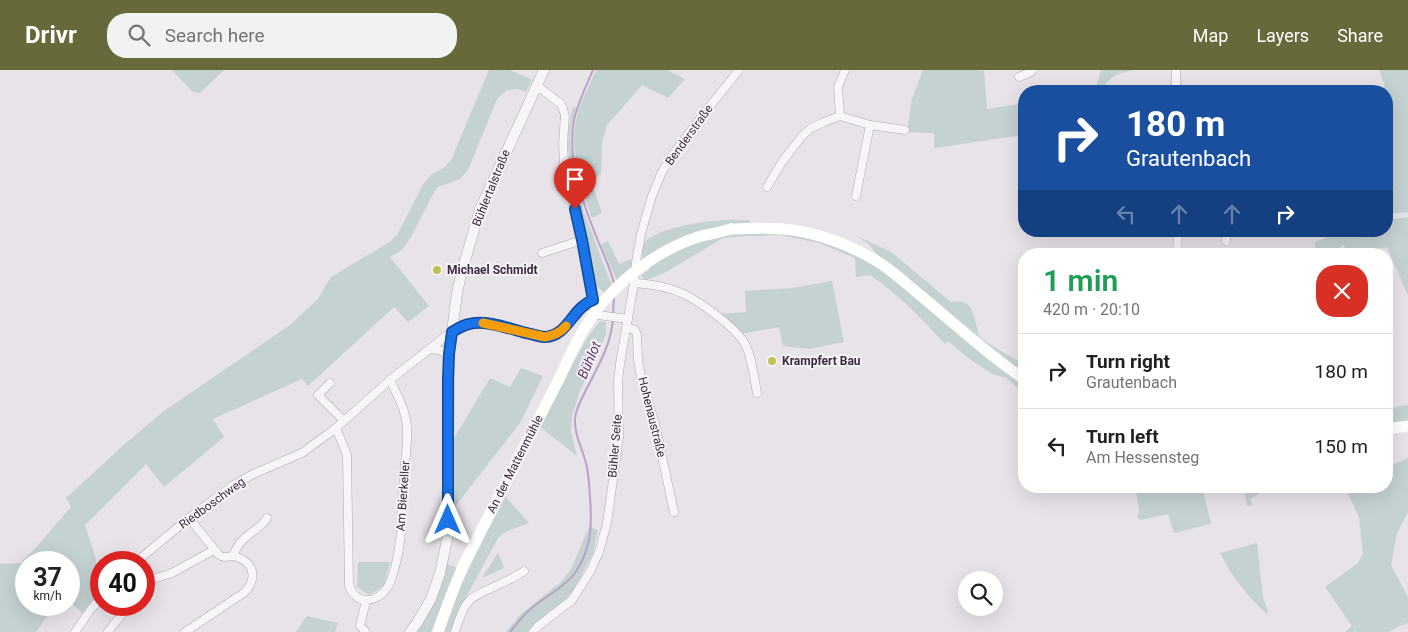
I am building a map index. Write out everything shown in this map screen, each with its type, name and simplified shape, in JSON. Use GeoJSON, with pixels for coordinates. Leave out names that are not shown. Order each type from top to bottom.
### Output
{"type":"FeatureCollection","features":[{"type":"Feature","properties":{"kind":"main road","name":"An der Mattenmühle"},"geometry":{"type":"LineString","coordinates":[[438,632],[463,566],[581,334],[615,289],[651,259],[673,248],[700,237],[731,229],[779,228],[828,238],[874,259],[1018,375]]}},
{"type":"Feature","properties":{"kind":"main road"},"geometry":{"type":"LineString","coordinates":[[1393,428],[1408,426]]}},
{"type":"Feature","properties":{"kind":"street","name":"Bühlertalstraße"},"geometry":{"type":"LineString","coordinates":[[410,632],[431,600],[440,572],[448,535],[449,354],[461,275],[480,209],[544,70]]}},
{"type":"Feature","properties":{"kind":"street","name":"Benderstraße"},"geometry":{"type":"LineString","coordinates":[[641,234],[652,196],[671,158],[687,134],[739,70]]}},
{"type":"Feature","properties":{"kind":"street"},"geometry":{"type":"LineString","coordinates":[[840,116],[838,87],[845,70]]}},
{"type":"Feature","properties":{"kind":"street"},"geometry":{"type":"LineString","coordinates":[[1020,77],[1033,70]]}},
{"type":"Feature","properties":{"kind":"street"},"geometry":{"type":"LineString","coordinates":[[1176,70],[1176,85]]}},
{"type":"Feature","properties":{"kind":"street"},"geometry":{"type":"LineString","coordinates":[[536,85],[561,104],[565,115],[564,162],[582,240],[593,304],[598,315],[617,317],[628,323]]}},
{"type":"Feature","properties":{"kind":"street"},"geometry":{"type":"LineString","coordinates":[[767,187],[782,162],[802,136],[811,128],[824,122],[840,116],[870,125],[905,130]]}},
{"type":"Feature","properties":{"kind":"street"},"geometry":{"type":"LineString","coordinates":[[856,196],[870,125]]}},
{"type":"Feature","properties":{"kind":"street","name":"Bühler Seite"},"geometry":{"type":"LineString","coordinates":[[533,632],[572,600],[591,570],[599,552],[607,523],[618,437],[618,382],[641,234]]}},
{"type":"Feature","properties":{"kind":"street"},"geometry":{"type":"LineString","coordinates":[[1226,237],[1226,241]]}},
{"type":"Feature","properties":{"kind":"street"},"geometry":{"type":"LineString","coordinates":[[542,253],[582,240]]}},
{"type":"Feature","properties":{"kind":"street"},"geometry":{"type":"LineString","coordinates":[[634,283],[650,284],[686,295],[729,326],[747,347],[757,393]]}},
{"type":"Feature","properties":{"kind":"street","name":"Riedboschweg"},"geometry":{"type":"LineString","coordinates":[[149,551],[232,486],[253,474],[302,453],[336,428],[390,380],[452,332],[470,324],[478,323],[545,337],[562,331],[586,302],[593,304]]}},
{"type":"Feature","properties":{"kind":"street","name":"Hohenaustraße"},"geometry":{"type":"LineString","coordinates":[[628,323],[637,334],[641,378],[655,424],[674,512]]}},
{"type":"Feature","properties":{"kind":"street"},"geometry":{"type":"LineString","coordinates":[[429,349],[449,354]]}},
{"type":"Feature","properties":{"kind":"street","name":"Am Bierkeller"},"geometry":{"type":"LineString","coordinates":[[366,601],[383,593],[388,587],[395,568],[399,546],[407,427],[403,406],[390,380]]}},
{"type":"Feature","properties":{"kind":"street"},"geometry":{"type":"LineString","coordinates":[[330,383],[318,395],[344,421]]}},
{"type":"Feature","properties":{"kind":"street"},"geometry":{"type":"LineString","coordinates":[[336,428],[347,455],[349,585],[355,596],[366,601],[360,626],[365,631]]}},
{"type":"Feature","properties":{"kind":"street"},"geometry":{"type":"LineString","coordinates":[[185,632],[248,588],[253,572],[250,566],[240,558],[233,556],[222,557],[214,550],[189,518]]}},
{"type":"Feature","properties":{"kind":"street"},"geometry":{"type":"LineString","coordinates":[[233,556],[241,541],[264,523],[267,518]]}},
{"type":"Feature","properties":{"kind":"street"},"geometry":{"type":"LineString","coordinates":[[155,578],[172,573],[214,550]]}},
{"type":"Feature","properties":{"kind":"street"},"geometry":{"type":"LineString","coordinates":[[455,632],[465,606],[472,598],[517,577],[524,571]]}},
{"type":"Feature","properties":{"kind":"street"},"geometry":{"type":"LineString","coordinates":[[75,632],[90,610]]}},
{"type":"Feature","properties":{"kind":"street"},"geometry":{"type":"LineString","coordinates":[[108,632],[121,616]]}},
{"type":"Feature","properties":{"kind":"shaded area"},"geometry":{"type":"Polygon","coordinates":[[[172,70],[224,70],[200,93],[193,92],[172,70]]]}},
{"type":"Feature","properties":{"kind":"shaded area"},"geometry":{"type":"Polygon","coordinates":[[[489,70],[510,70],[532,80],[526,92],[518,89],[507,90],[497,99],[468,170],[460,179],[438,187],[411,237],[402,250],[390,257],[429,306],[408,322],[394,307],[308,386],[302,379],[213,419],[224,437],[164,487],[146,464],[85,525],[93,551],[90,551],[90,606],[83,614],[80,611],[80,551],[33,551],[71,507],[66,498],[164,411],[290,325],[317,300],[331,277],[391,241],[397,235],[424,183],[431,175],[445,167],[451,160],[489,70]]]}},
{"type":"Feature","properties":{"kind":"shaded area"},"geometry":{"type":"Polygon","coordinates":[[[596,70],[667,70],[685,79],[668,98],[642,85],[607,125],[602,143],[601,174],[591,180],[602,213],[592,218],[578,170],[574,132],[580,107],[596,70]]]}},
{"type":"Feature","properties":{"kind":"shaded area"},"geometry":{"type":"Polygon","coordinates":[[[923,70],[984,70],[987,109],[1018,104],[1018,136],[934,148],[934,133],[907,132],[912,99],[923,70]]]}},
{"type":"Feature","properties":{"kind":"shaded area"},"geometry":{"type":"Polygon","coordinates":[[[1101,70],[1134,70],[1115,76],[1106,85],[1097,85],[1101,70]]]}},
{"type":"Feature","properties":{"kind":"shaded area"},"geometry":{"type":"Polygon","coordinates":[[[1379,70],[1408,70],[1408,212],[1393,213],[1393,85],[1384,85],[1379,70]]]}},
{"type":"Feature","properties":{"kind":"shaded area"},"geometry":{"type":"Polygon","coordinates":[[[573,107],[576,108],[570,139],[574,169],[584,212],[612,286],[605,293],[596,286],[571,174],[568,148],[573,107]]]}},
{"type":"Feature","properties":{"kind":"shaded area"},"geometry":{"type":"Polygon","coordinates":[[[1408,217],[1408,296],[1393,261],[1393,248],[1345,248],[1344,245],[1338,248],[1316,248],[1314,243],[1328,237],[1393,237],[1393,219],[1408,217]]]}},
{"type":"Feature","properties":{"kind":"shaded area"},"geometry":{"type":"Polygon","coordinates":[[[749,220],[750,223],[642,260],[644,244],[648,239],[665,231],[707,222],[749,220]]]}},
{"type":"Feature","properties":{"kind":"shaded area"},"geometry":{"type":"Polygon","coordinates":[[[753,232],[802,236],[837,246],[875,265],[989,360],[1018,381],[1018,388],[1006,378],[992,374],[971,360],[948,341],[945,344],[919,316],[870,275],[856,277],[855,258],[819,243],[780,235],[723,238],[666,272],[647,280],[641,275],[657,262],[693,244],[734,234],[753,232]]]}},
{"type":"Feature","properties":{"kind":"shaded area"},"geometry":{"type":"Polygon","coordinates":[[[857,236],[891,252],[951,302],[958,301],[967,304],[972,311],[979,336],[1000,351],[1018,360],[1018,370],[881,260],[869,244],[857,236]]]}},
{"type":"Feature","properties":{"kind":"shaded area"},"geometry":{"type":"Polygon","coordinates":[[[608,241],[619,264],[631,259],[632,268],[617,281],[601,244],[608,241]]]}},
{"type":"Feature","properties":{"kind":"shaded area"},"geometry":{"type":"Polygon","coordinates":[[[832,281],[844,342],[809,349],[783,346],[779,327],[741,334],[719,314],[746,312],[745,291],[793,288],[832,281]]]}},
{"type":"Feature","properties":{"kind":"shaded area"},"geometry":{"type":"Polygon","coordinates":[[[600,321],[606,322],[606,335],[580,391],[572,416],[571,432],[577,456],[539,426],[587,338],[600,321]]]}},
{"type":"Feature","properties":{"kind":"shaded area"},"geometry":{"type":"Polygon","coordinates":[[[521,368],[543,376],[520,423],[453,509],[453,440],[490,378],[510,387],[521,368]]]}},
{"type":"Feature","properties":{"kind":"shaded area"},"geometry":{"type":"Polygon","coordinates":[[[1408,405],[1408,421],[1393,424],[1393,408],[1408,405]]]}},
{"type":"Feature","properties":{"kind":"shaded area"},"geometry":{"type":"Polygon","coordinates":[[[1408,458],[1408,512],[1397,533],[1391,565],[1408,597],[1408,623],[1389,632],[1345,632],[1352,626],[1325,587],[1358,563],[1363,554],[1359,517],[1347,493],[1393,493],[1393,465],[1408,458]]]}},
{"type":"Feature","properties":{"kind":"shaded area"},"geometry":{"type":"Polygon","coordinates":[[[1136,493],[1204,493],[1211,524],[1174,533],[1168,514],[1140,520],[1137,517],[1139,510],[1136,493]]]}},
{"type":"Feature","properties":{"kind":"shaded area"},"geometry":{"type":"Polygon","coordinates":[[[1244,493],[1260,493],[1251,499],[1252,506],[1247,505],[1244,493]]]}},
{"type":"Feature","properties":{"kind":"shaded area"},"geometry":{"type":"Polygon","coordinates":[[[505,496],[529,523],[503,533],[498,538],[465,599],[453,632],[444,632],[461,585],[505,496]]]}},
{"type":"Feature","properties":{"kind":"shaded area"},"geometry":{"type":"Polygon","coordinates":[[[589,527],[598,530],[593,553],[575,588],[564,601],[527,632],[506,632],[521,614],[561,582],[571,569],[589,527]]]}},
{"type":"Feature","properties":{"kind":"shaded area"},"geometry":{"type":"Polygon","coordinates":[[[1257,543],[1263,597],[1267,614],[1240,586],[1220,553],[1257,543]]]}},
{"type":"Feature","properties":{"kind":"shaded area"},"geometry":{"type":"Polygon","coordinates":[[[498,553],[504,568],[482,578],[498,553]]]}},
{"type":"Feature","properties":{"kind":"shaded area"},"geometry":{"type":"Polygon","coordinates":[[[358,562],[390,562],[384,586],[369,595],[357,587],[358,562]]]}},
{"type":"Feature","properties":{"kind":"shaded area"},"geometry":{"type":"Polygon","coordinates":[[[15,563],[15,616],[47,616],[36,632],[0,632],[0,564],[15,563]]]}},
{"type":"Feature","properties":{"kind":"shaded area"},"geometry":{"type":"Polygon","coordinates":[[[447,564],[458,568],[431,632],[416,632],[435,600],[447,564]]]}},
{"type":"Feature","properties":{"kind":"shaded area"},"geometry":{"type":"Polygon","coordinates":[[[307,616],[338,623],[335,632],[296,632],[307,616]]]}},
{"type":"Feature","properties":{"kind":"waterway","name":"Bühlot"},"geometry":{"type":"LineString","coordinates":[[593,70],[574,120],[572,147],[580,191],[614,284]]}},
{"type":"Feature","properties":{"kind":"waterway","name":"Bühlot"},"geometry":{"type":"LineString","coordinates":[[613,314],[614,297]]}},
{"type":"Feature","properties":{"kind":"waterway","name":"Bühlot"},"geometry":{"type":"LineString","coordinates":[[510,632],[530,610],[571,578],[581,564],[588,546],[591,527],[588,471],[576,430],[575,418],[580,402],[607,346],[613,319]]}},
{"type":"Feature","properties":{"kind":"slow traffic"},"geometry":{"type":"LineString","coordinates":[[483,323],[545,337],[562,331],[566,326]]}},
{"type":"Feature","properties":{"kind":"place","name":"Michael Schmidt"},"geometry":{"type":"Point","coordinates":[437,270]}},
{"type":"Feature","properties":{"kind":"place","name":"Krampfert Bau"},"geometry":{"type":"Point","coordinates":[772,361]}},
{"type":"Feature","properties":{"kind":"route"},"geometry":{"type":"LineString","coordinates":[[448,520],[448,378],[452,332],[470,324],[478,323],[545,337],[562,331],[578,310],[586,302],[593,300],[575,209]]}}]}
